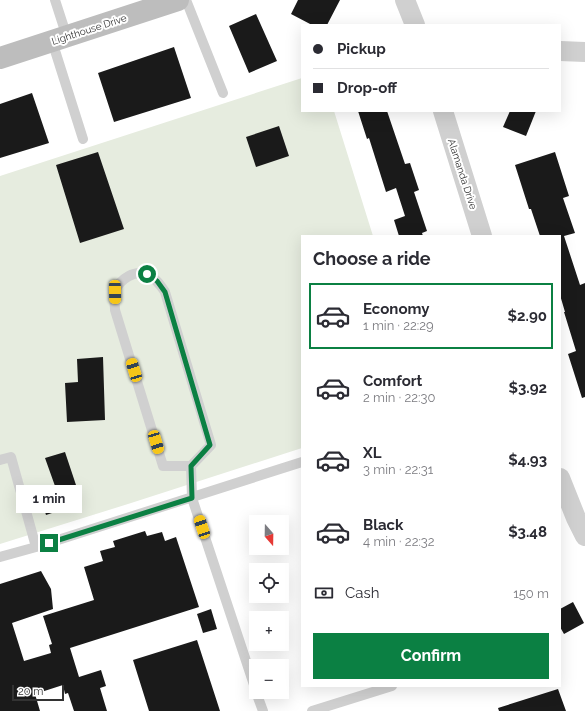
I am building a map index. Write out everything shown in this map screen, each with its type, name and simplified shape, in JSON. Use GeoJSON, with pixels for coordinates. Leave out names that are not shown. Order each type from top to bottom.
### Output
{"type":"FeatureCollection","features":[{"type":"Feature","properties":{"kind":"street","name":"Lighthouse Drive"},"geometry":{"type":"LineString","coordinates":[[0,58],[178,0]]}},
{"type":"Feature","properties":{"kind":"street"},"geometry":{"type":"LineString","coordinates":[[404,0],[415,24]]}},
{"type":"Feature","properties":{"kind":"street"},"geometry":{"type":"LineString","coordinates":[[561,50],[585,52]]}},
{"type":"Feature","properties":{"kind":"street","name":"Alamanda Drive"},"geometry":{"type":"LineString","coordinates":[[443,112],[482,235]]}},
{"type":"Feature","properties":{"kind":"street"},"geometry":{"type":"LineString","coordinates":[[561,480],[585,536]]}},
{"type":"Feature","properties":{"kind":"lane"},"geometry":{"type":"LineString","coordinates":[[55,0],[59,39],[84,139]]}},
{"type":"Feature","properties":{"kind":"lane"},"geometry":{"type":"LineString","coordinates":[[186,0],[223,93]]}},
{"type":"Feature","properties":{"kind":"lane"},"geometry":{"type":"LineString","coordinates":[[191,466],[163,466],[115,310],[115,292],[123,279],[134,274],[147,274],[157,281],[165,292],[208,438],[210,445],[191,466],[192,498],[249,670]]}},
{"type":"Feature","properties":{"kind":"lane"},"geometry":{"type":"LineString","coordinates":[[0,460],[11,457],[36,547]]}},
{"type":"Feature","properties":{"kind":"lane"},"geometry":{"type":"LineString","coordinates":[[0,557],[192,498],[301,462]]}},
{"type":"Feature","properties":{"kind":"lane"},"geometry":{"type":"LineString","coordinates":[[312,711],[389,687]]}},
{"type":"Feature","properties":{"kind":"lane"},"geometry":{"type":"LineString","coordinates":[[259,699],[263,711]]}},
{"type":"Feature","properties":{"kind":"shaded area"},"geometry":{"type":"Polygon","coordinates":[[[301,78],[301,112],[334,112],[373,235],[301,235],[301,448],[0,544],[0,176],[301,78]]]}},
{"type":"Feature","properties":{"kind":"building"},"geometry":{"type":"Polygon","coordinates":[[[298,0],[340,0],[328,24],[310,24],[291,14],[298,0]]]}},
{"type":"Feature","properties":{"kind":"building"},"geometry":{"type":"Polygon","coordinates":[[[256,14],[277,61],[249,73],[229,26],[256,14]]]}},
{"type":"Feature","properties":{"kind":"building"},"geometry":{"type":"Polygon","coordinates":[[[174,47],[191,98],[114,122],[98,73],[174,47]]]}},
{"type":"Feature","properties":{"kind":"building"},"geometry":{"type":"Polygon","coordinates":[[[32,93],[49,143],[0,158],[0,104],[32,93]]]}},
{"type":"Feature","properties":{"kind":"building"},"geometry":{"type":"Polygon","coordinates":[[[358,112],[387,112],[405,164],[410,163],[419,190],[414,192],[427,231],[422,233],[423,235],[399,235],[394,220],[405,216],[396,188],[386,192],[369,138],[367,139],[358,112]]]}},
{"type":"Feature","properties":{"kind":"building"},"geometry":{"type":"Polygon","coordinates":[[[510,112],[536,112],[526,136],[503,127],[510,112]]]}},
{"type":"Feature","properties":{"kind":"building"},"geometry":{"type":"Polygon","coordinates":[[[279,126],[289,156],[256,167],[246,137],[279,126]]]}},
{"type":"Feature","properties":{"kind":"building"},"geometry":{"type":"Polygon","coordinates":[[[98,152],[124,229],[80,243],[56,165],[98,152]]]}},
{"type":"Feature","properties":{"kind":"building"},"geometry":{"type":"Polygon","coordinates":[[[555,152],[569,196],[563,198],[575,233],[564,236],[580,285],[585,283],[585,397],[582,398],[568,354],[576,351],[561,298],[561,235],[540,235],[531,209],[529,209],[515,165],[555,152]]]}},
{"type":"Feature","properties":{"kind":"building"},"geometry":{"type":"Polygon","coordinates":[[[103,357],[105,420],[67,422],[65,383],[78,382],[77,359],[103,357]]]}},
{"type":"Feature","properties":{"kind":"building"},"geometry":{"type":"Polygon","coordinates":[[[65,452],[82,503],[46,515],[39,492],[55,486],[45,458],[65,452]]]}},
{"type":"Feature","properties":{"kind":"building"},"geometry":{"type":"Polygon","coordinates":[[[145,531],[147,536],[162,532],[165,541],[176,537],[199,607],[70,648],[79,677],[101,670],[106,686],[100,688],[107,711],[74,711],[68,693],[65,694],[63,685],[35,694],[40,711],[0,711],[0,584],[41,571],[51,589],[53,609],[12,623],[24,661],[51,653],[49,645],[52,644],[43,616],[94,600],[84,567],[103,561],[100,551],[115,547],[113,541],[145,531]]]}},
{"type":"Feature","properties":{"kind":"building"},"geometry":{"type":"Polygon","coordinates":[[[573,602],[584,623],[564,634],[561,629],[561,608],[573,602]]]}},
{"type":"Feature","properties":{"kind":"building"},"geometry":{"type":"Polygon","coordinates":[[[211,609],[217,629],[203,633],[197,614],[211,609]]]}},
{"type":"Feature","properties":{"kind":"building"},"geometry":{"type":"Polygon","coordinates":[[[197,640],[220,711],[149,711],[133,660],[197,640]]]}},
{"type":"Feature","properties":{"kind":"building"},"geometry":{"type":"Polygon","coordinates":[[[558,689],[566,711],[499,711],[498,708],[558,689]]]}},
{"type":"Feature","properties":{"kind":"route"},"geometry":{"type":"LineString","coordinates":[[49,543],[192,498],[191,466],[210,445],[165,292],[157,281],[147,274]]}}]}
